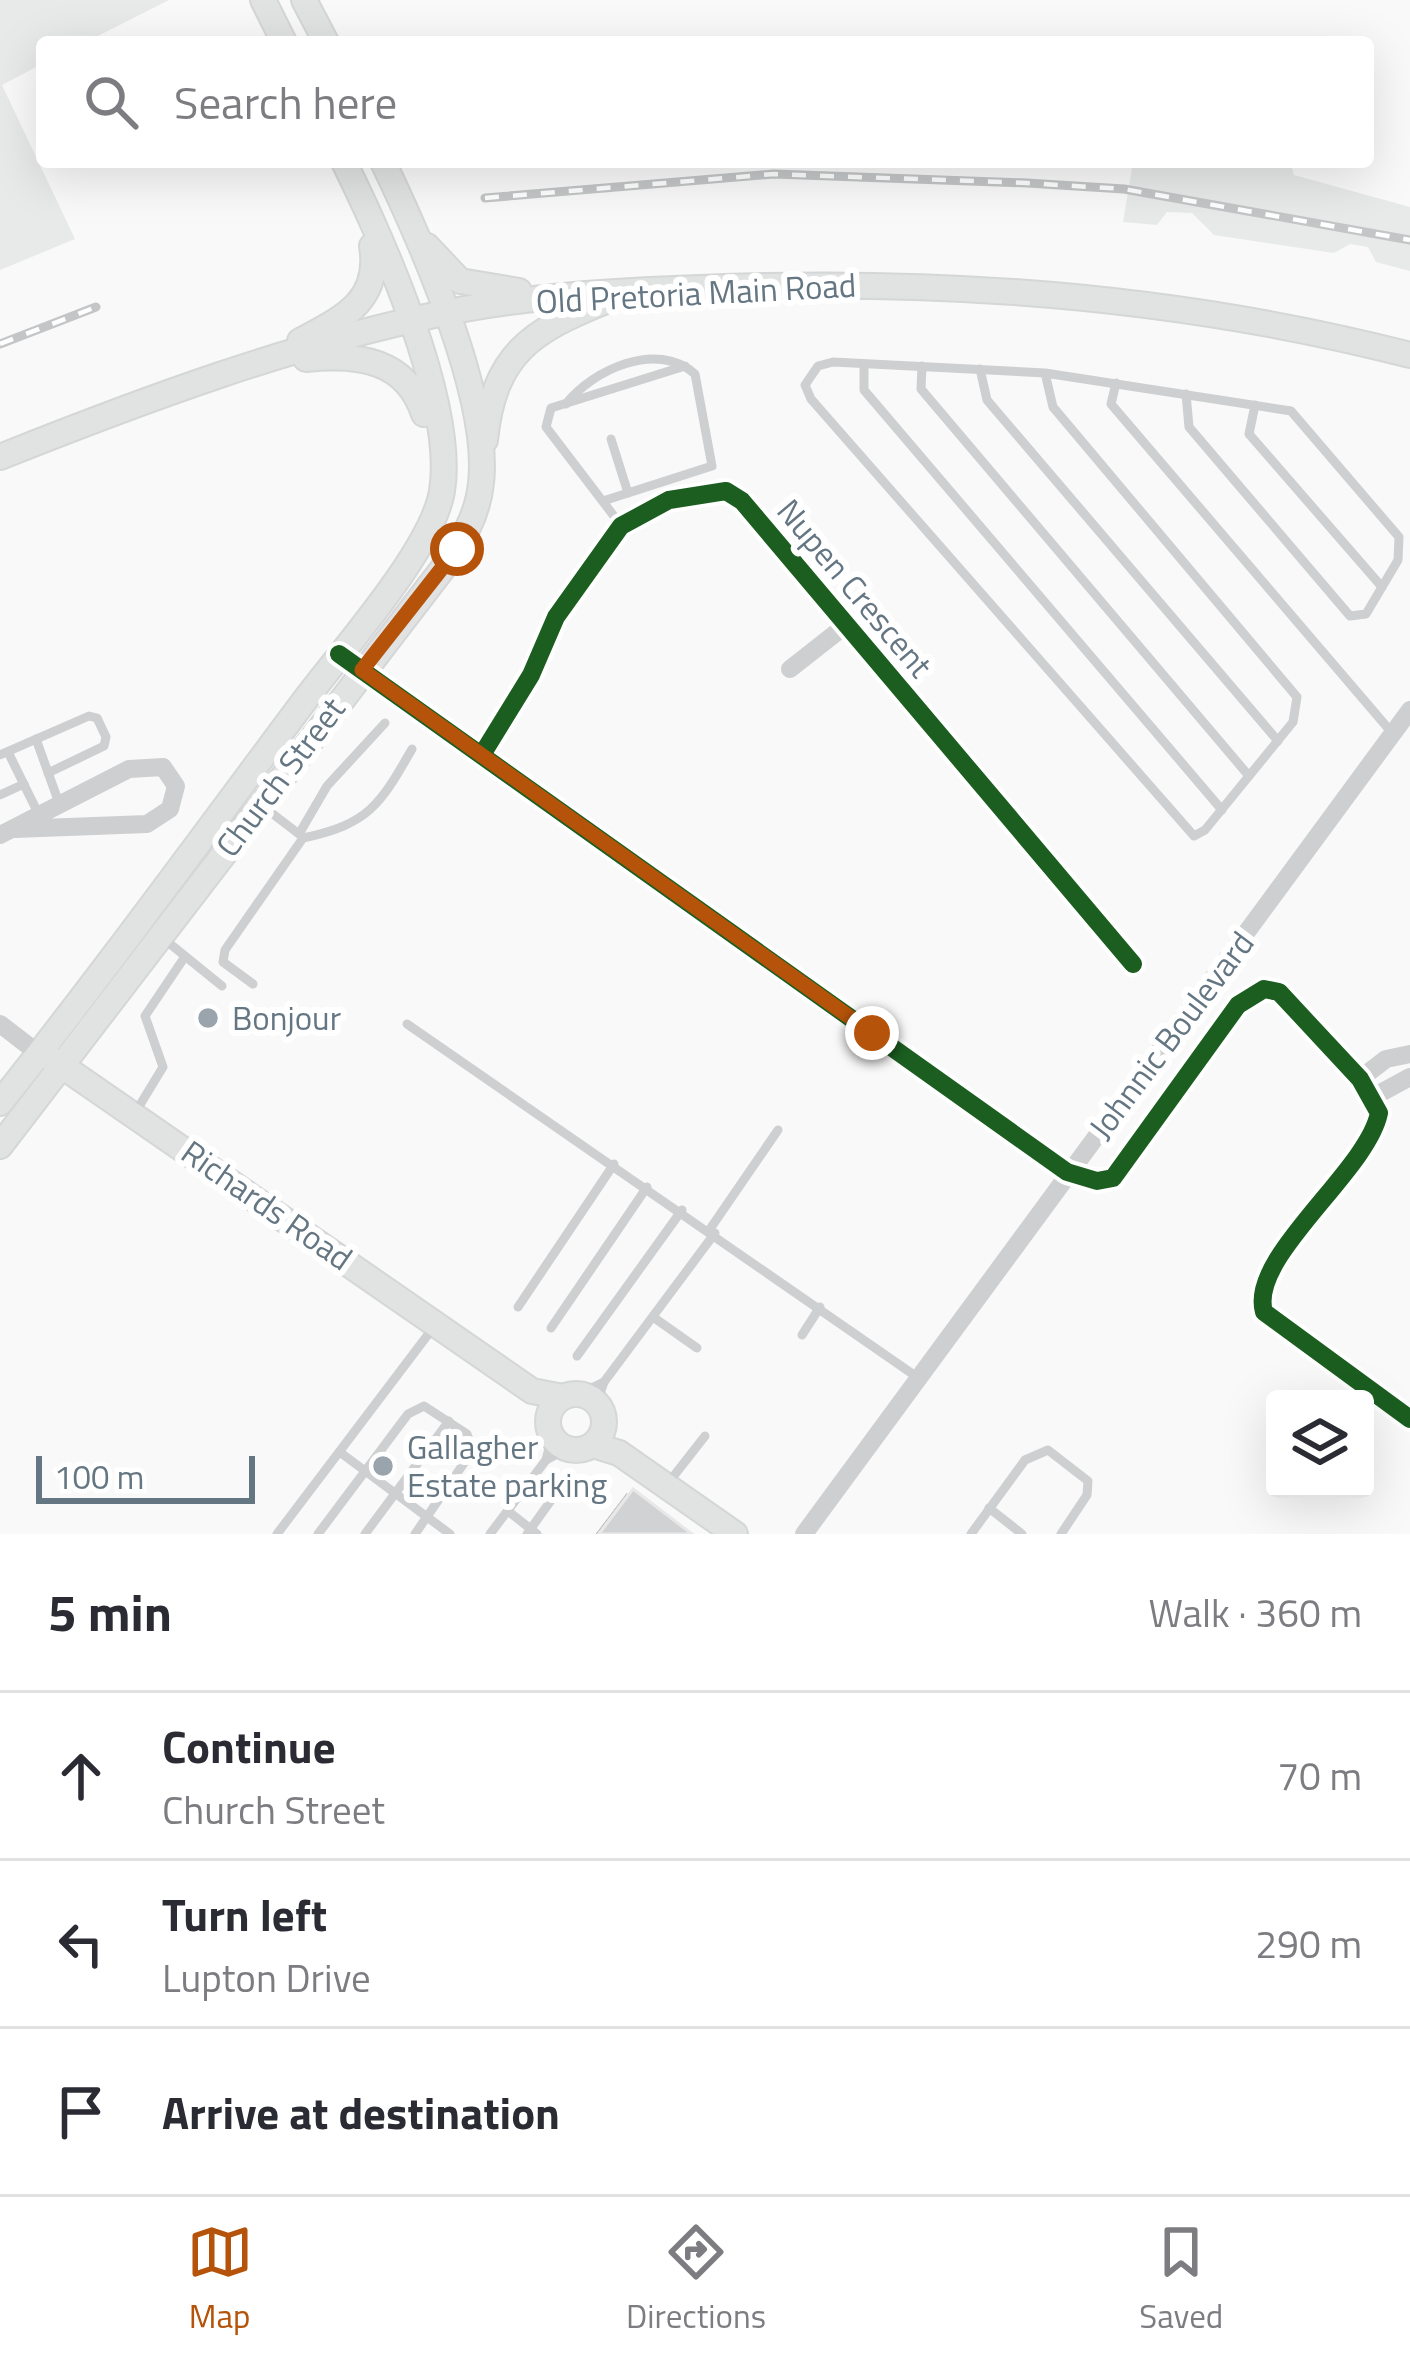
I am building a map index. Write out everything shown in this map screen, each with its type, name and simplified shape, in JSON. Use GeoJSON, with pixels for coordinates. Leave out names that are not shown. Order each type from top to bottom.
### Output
{"type":"FeatureCollection","features":[{"type":"Feature","properties":{"kind":"main road"},"geometry":{"type":"LineString","coordinates":[[263,0],[281,36]]}},
{"type":"Feature","properties":{"kind":"main road"},"geometry":{"type":"LineString","coordinates":[[304,0],[323,36]]}},
{"type":"Feature","properties":{"kind":"main road"},"geometry":{"type":"LineString","coordinates":[[386,168],[412,224],[444,268],[469,285],[519,292],[622,291]]}},
{"type":"Feature","properties":{"kind":"main road"},"geometry":{"type":"LineString","coordinates":[[258,362],[344,316],[368,293],[374,256],[348,171]]}},
{"type":"Feature","properties":{"kind":"main road","name":"Church Street"},"geometry":{"type":"LineString","coordinates":[[0,1146],[51,1058],[421,541],[436,511],[444,454],[410,320],[348,171]]}},
{"type":"Feature","properties":{"kind":"main road","name":"Church Street"},"geometry":{"type":"LineString","coordinates":[[0,1103],[51,1058],[160,935],[465,535],[476,506],[482,465],[469,390],[412,224]]}},
{"type":"Feature","properties":{"kind":"main road","name":"Old Pretoria Main Road"},"geometry":{"type":"LineString","coordinates":[[0,457],[258,362],[410,320],[622,291],[851,284],[1041,292],[1218,314],[1410,356]]}},
{"type":"Feature","properties":{"kind":"main road"},"geometry":{"type":"LineString","coordinates":[[482,465],[491,401],[518,350],[542,329],[622,291]]}},
{"type":"Feature","properties":{"kind":"main road"},"geometry":{"type":"LineString","coordinates":[[258,362],[348,358],[380,363],[401,374],[425,419],[436,511]]}},
{"type":"Feature","properties":{"kind":"main road","name":"Richards Road"},"geometry":{"type":"LineString","coordinates":[[51,1058],[532,1391],[553,1441]]}},
{"type":"Feature","properties":{"kind":"main road","name":"Richards Road"},"geometry":{"type":"LineString","coordinates":[[532,1391],[586,1393]]}},
{"type":"Feature","properties":{"kind":"main road"},"geometry":{"type":"LineString","coordinates":[[586,1393],[598,1437],[735,1534]]}},
{"type":"Feature","properties":{"kind":"main road"},"geometry":{"type":"LineString","coordinates":[[553,1441],[586,1393]]}},
{"type":"Feature","properties":{"kind":"main road"},"geometry":{"type":"LineString","coordinates":[[553,1441],[598,1437]]}},
{"type":"Feature","properties":{"kind":"street","name":"Nupen Crescent"},"geometry":{"type":"LineString","coordinates":[[483,753],[531,675],[556,617],[621,526],[669,500],[711,490],[729,492],[1133,964]]}},
{"type":"Feature","properties":{"kind":"street"},"geometry":{"type":"LineString","coordinates":[[790,669],[846,625]]}},
{"type":"Feature","properties":{"kind":"street"},"geometry":{"type":"LineString","coordinates":[[340,654],[1067,1172],[1097,1180],[1112,1178],[1238,1005],[1264,989],[1288,1001],[1360,1078],[1377,1105]]}},
{"type":"Feature","properties":{"kind":"street","name":"Johnnic Boulevard"},"geometry":{"type":"LineString","coordinates":[[804,1534],[922,1381],[1067,1172],[1410,710]]}},
{"type":"Feature","properties":{"kind":"street"},"geometry":{"type":"LineString","coordinates":[[146,765],[163,766],[176,786],[170,809],[147,824],[8,832],[38,813],[146,765]]}},
{"type":"Feature","properties":{"kind":"street","name":"Richards Road"},"geometry":{"type":"LineString","coordinates":[[0,1024],[51,1058]]}},
{"type":"Feature","properties":{"kind":"street"},"geometry":{"type":"LineString","coordinates":[[1360,1078],[1387,1059],[1410,1054]]}},
{"type":"Feature","properties":{"kind":"street"},"geometry":{"type":"LineString","coordinates":[[1410,1077],[1377,1105],[1368,1142],[1272,1269],[1261,1300],[1277,1324],[1410,1419]]}},
{"type":"Feature","properties":{"kind":"lane"},"geometry":{"type":"LineString","coordinates":[[566,404],[596,374],[654,359],[685,366],[695,374],[715,462],[603,501]]}},
{"type":"Feature","properties":{"kind":"lane"},"geometry":{"type":"LineString","coordinates":[[864,364],[864,390],[1222,810]]}},
{"type":"Feature","properties":{"kind":"lane"},"geometry":{"type":"LineString","coordinates":[[621,526],[546,427],[550,408],[685,366]]}},
{"type":"Feature","properties":{"kind":"lane"},"geometry":{"type":"LineString","coordinates":[[1045,373],[1053,406],[1281,671],[1298,706],[1278,741],[1205,830],[1186,833],[811,399],[806,386],[818,366],[980,369],[1045,373],[1116,383],[1186,394],[1255,405],[1300,416],[1399,537],[1398,560],[1366,614],[1350,616],[1190,427],[1183,405],[1186,394]]}},
{"type":"Feature","properties":{"kind":"lane"},"geometry":{"type":"LineString","coordinates":[[922,366],[921,389],[1250,776]]}},
{"type":"Feature","properties":{"kind":"lane"},"geometry":{"type":"LineString","coordinates":[[980,369],[987,400],[1278,741]]}},
{"type":"Feature","properties":{"kind":"lane"},"geometry":{"type":"LineString","coordinates":[[1116,383],[1111,404],[1393,734]]}},
{"type":"Feature","properties":{"kind":"lane"},"geometry":{"type":"LineString","coordinates":[[1255,405],[1250,434],[1382,587]]}},
{"type":"Feature","properties":{"kind":"lane"},"geometry":{"type":"LineString","coordinates":[[611,439],[628,493]]}},
{"type":"Feature","properties":{"kind":"lane"},"geometry":{"type":"LineString","coordinates":[[38,813],[4,753],[94,716],[106,737],[104,746],[48,773]]}},
{"type":"Feature","properties":{"kind":"lane"},"geometry":{"type":"LineString","coordinates":[[254,984],[223,962],[222,955],[301,836],[327,786],[385,723]]}},
{"type":"Feature","properties":{"kind":"lane"},"geometry":{"type":"LineString","coordinates":[[36,739],[59,803]]}},
{"type":"Feature","properties":{"kind":"lane"},"geometry":{"type":"LineString","coordinates":[[301,836],[352,825],[371,812],[412,749]]}},
{"type":"Feature","properties":{"kind":"lane"},"geometry":{"type":"LineString","coordinates":[[0,795],[24,784]]}},
{"type":"Feature","properties":{"kind":"lane"},"geometry":{"type":"LineString","coordinates":[[260,803],[301,836]]}},
{"type":"Feature","properties":{"kind":"lane"},"geometry":{"type":"LineString","coordinates":[[160,935],[222,986]]}},
{"type":"Feature","properties":{"kind":"lane"},"geometry":{"type":"LineString","coordinates":[[135,1113],[163,1066],[145,1016],[184,958]]}},
{"type":"Feature","properties":{"kind":"lane"},"geometry":{"type":"LineString","coordinates":[[407,1024],[682,1210],[922,1381]]}},
{"type":"Feature","properties":{"kind":"lane"},"geometry":{"type":"LineString","coordinates":[[586,1393],[653,1317],[778,1130]]}},
{"type":"Feature","properties":{"kind":"lane"},"geometry":{"type":"LineString","coordinates":[[518,1307],[614,1164]]}},
{"type":"Feature","properties":{"kind":"lane"},"geometry":{"type":"LineString","coordinates":[[551,1328],[646,1186]]}},
{"type":"Feature","properties":{"kind":"lane"},"geometry":{"type":"LineString","coordinates":[[577,1356],[682,1210]]}},
{"type":"Feature","properties":{"kind":"lane"},"geometry":{"type":"LineString","coordinates":[[802,1335],[820,1307]]}},
{"type":"Feature","properties":{"kind":"lane"},"geometry":{"type":"LineString","coordinates":[[653,1317],[697,1348]]}},
{"type":"Feature","properties":{"kind":"lane"},"geometry":{"type":"LineString","coordinates":[[277,1534],[437,1324]]}},
{"type":"Feature","properties":{"kind":"lane"},"geometry":{"type":"LineString","coordinates":[[318,1534],[415,1408],[432,1409],[467,1434],[473,1450],[415,1534]]}},
{"type":"Feature","properties":{"kind":"lane"},"geometry":{"type":"LineString","coordinates":[[365,1534],[449,1420]]}},
{"type":"Feature","properties":{"kind":"lane"},"geometry":{"type":"LineString","coordinates":[[666,1486],[705,1436]]}},
{"type":"Feature","properties":{"kind":"lane"},"geometry":{"type":"LineString","coordinates":[[490,1534],[553,1441]]}},
{"type":"Feature","properties":{"kind":"lane"},"geometry":{"type":"LineString","coordinates":[[971,1534],[1025,1460],[1048,1450],[1088,1481],[1088,1495],[1061,1534]]}},
{"type":"Feature","properties":{"kind":"lane"},"geometry":{"type":"LineString","coordinates":[[341,1453],[450,1534]]}},
{"type":"Feature","properties":{"kind":"lane"},"geometry":{"type":"LineString","coordinates":[[508,1511],[531,1532],[557,1492]]}},
{"type":"Feature","properties":{"kind":"lane"},"geometry":{"type":"LineString","coordinates":[[989,1508],[1022,1534]]}},
{"type":"Feature","properties":{"kind":"shaded area"},"geometry":{"type":"Polygon","coordinates":[[[0,0],[169,0],[98,36],[36,36],[36,67],[2,85],[36,157],[36,168],[41,168],[75,239],[0,270],[0,0]]]}},
{"type":"Feature","properties":{"kind":"shaded area"},"geometry":{"type":"Polygon","coordinates":[[[1132,168],[1292,168],[1294,175],[1410,207],[1410,271],[1376,262],[1368,247],[1350,244],[1334,253],[1214,235],[1192,213],[1167,212],[1157,225],[1123,222],[1132,168]]]}},
{"type":"Feature","properties":{"kind":"building"},"geometry":{"type":"Polygon","coordinates":[[[633,1489],[692,1534],[599,1534],[633,1489]]]}},
{"type":"Feature","properties":{"kind":"railway"},"geometry":{"type":"LineString","coordinates":[[485,198],[774,174],[1027,183],[1124,189],[1410,240]]}},
{"type":"Feature","properties":{"kind":"railway"},"geometry":{"type":"LineString","coordinates":[[0,344],[96,307]]}},
{"type":"Feature","properties":{"kind":"cycle path"},"geometry":{"type":"LineString","coordinates":[[483,753],[531,675],[556,617],[621,526],[669,500],[726,491],[742,501],[1133,964]]}},
{"type":"Feature","properties":{"kind":"cycle path"},"geometry":{"type":"LineString","coordinates":[[339,654],[1067,1172],[1097,1181],[1113,1178],[1238,1005],[1264,989],[1279,992],[1360,1079],[1379,1113],[1354,1161],[1274,1266],[1264,1290],[1264,1312],[1410,1419]]}},
{"type":"Feature","properties":{"kind":"place","name":"Bonjour"},"geometry":{"type":"Point","coordinates":[208,1018]}},
{"type":"Feature","properties":{"kind":"place","name":"Gallagher Estate parking"},"geometry":{"type":"Point","coordinates":[383,1466]}},
{"type":"Feature","properties":{"kind":"route"},"geometry":{"type":"LineString","coordinates":[[457,549],[362,670],[872,1033]]}}]}
